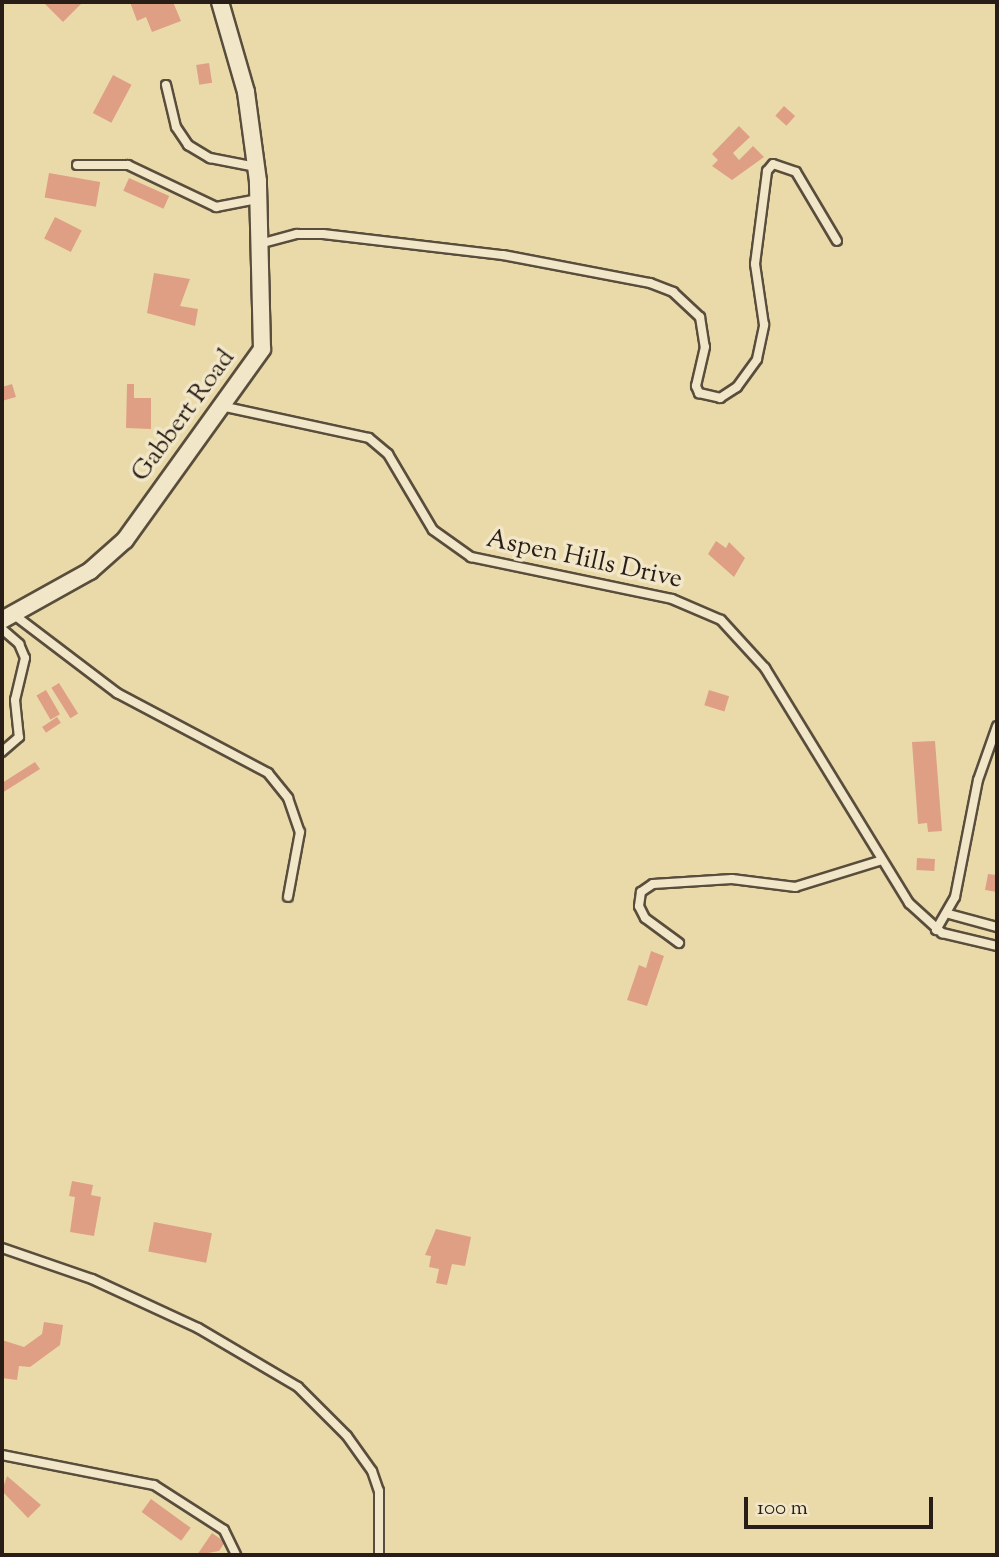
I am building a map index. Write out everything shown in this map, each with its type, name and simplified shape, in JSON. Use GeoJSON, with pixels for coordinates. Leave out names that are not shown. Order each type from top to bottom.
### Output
{"type":"FeatureCollection","features":[{"type":"Feature","properties":{"kind":"street","name":"Gabbert Road"},"geometry":{"type":"LineString","coordinates":[[7,617],[90,571],[125,540],[262,349],[263,243],[256,167],[246,92],[220,2]]}},
{"type":"Feature","properties":{"kind":"lane"},"geometry":{"type":"LineString","coordinates":[[166,85],[176,127],[188,145],[210,158],[256,167]]}},
{"type":"Feature","properties":{"kind":"lane"},"geometry":{"type":"LineString","coordinates":[[263,243],[297,234],[323,234],[502,255],[650,283],[673,292],[700,317],[705,346],[696,386],[699,393],[720,398],[737,387],[757,359],[764,325],[755,264],[768,171],[773,164],[796,172],[837,241]]}},
{"type":"Feature","properties":{"kind":"lane"},"geometry":{"type":"LineString","coordinates":[[77,165],[128,165],[216,207],[258,199]]}},
{"type":"Feature","properties":{"kind":"lane","name":"Aspen Hills Drive"},"geometry":{"type":"LineString","coordinates":[[221,406],[369,438],[388,454],[433,530],[471,557],[681,601],[721,620],[765,668],[879,861],[909,903],[936,930]]}},
{"type":"Feature","properties":{"kind":"lane"},"geometry":{"type":"LineString","coordinates":[[7,617],[117,693],[268,773],[288,798],[300,832],[288,897]]}},
{"type":"Feature","properties":{"kind":"lane"},"geometry":{"type":"LineString","coordinates":[[2,629],[19,644],[25,657],[15,700],[19,737],[2,752]]}},
{"type":"Feature","properties":{"kind":"lane"},"geometry":{"type":"LineString","coordinates":[[997,726],[978,780],[949,914],[936,930],[997,946]]}},
{"type":"Feature","properties":{"kind":"lane"},"geometry":{"type":"LineString","coordinates":[[678,943],[645,918],[639,905],[641,892],[653,884],[732,878],[795,887],[879,861]]}},
{"type":"Feature","properties":{"kind":"lane"},"geometry":{"type":"LineString","coordinates":[[949,914],[997,927]]}},
{"type":"Feature","properties":{"kind":"lane"},"geometry":{"type":"LineString","coordinates":[[2,1248],[101,1284],[267,1364],[329,1415],[376,1482],[379,1555]]}},
{"type":"Feature","properties":{"kind":"lane"},"geometry":{"type":"LineString","coordinates":[[2,1455],[153,1485],[224,1530],[236,1555]]}},
{"type":"Feature","properties":{"kind":"building"},"geometry":{"type":"Polygon","coordinates":[[[47,2],[83,2],[63,22],[45,4],[47,2]]]}},
{"type":"Feature","properties":{"kind":"building"},"geometry":{"type":"Polygon","coordinates":[[[130,2],[173,2],[181,21],[152,32],[146,17],[137,21],[130,2]]]}},
{"type":"Feature","properties":{"kind":"building"},"geometry":{"type":"Polygon","coordinates":[[[209,63],[212,83],[199,85],[196,65],[209,63]]]}},
{"type":"Feature","properties":{"kind":"building"},"geometry":{"type":"Polygon","coordinates":[[[113,75],[132,85],[111,123],[93,113],[113,75]]]}},
{"type":"Feature","properties":{"kind":"building"},"geometry":{"type":"Polygon","coordinates":[[[784,106],[795,116],[786,126],[775,116],[784,106]]]}},
{"type":"Feature","properties":{"kind":"building"},"geometry":{"type":"Polygon","coordinates":[[[739,126],[750,137],[733,153],[739,160],[753,146],[764,157],[732,180],[712,166],[718,160],[712,154],[739,126]]]}},
{"type":"Feature","properties":{"kind":"building"},"geometry":{"type":"Polygon","coordinates":[[[49,173],[100,182],[96,207],[45,198],[49,173]]]}},
{"type":"Feature","properties":{"kind":"building"},"geometry":{"type":"Polygon","coordinates":[[[129,178],[169,196],[164,209],[123,191],[129,178]]]}},
{"type":"Feature","properties":{"kind":"building"},"geometry":{"type":"Polygon","coordinates":[[[55,217],[82,231],[71,252],[44,238],[55,217]]]}},
{"type":"Feature","properties":{"kind":"building"},"geometry":{"type":"Polygon","coordinates":[[[154,273],[190,279],[180,306],[198,309],[195,326],[147,313],[154,273]]]}},
{"type":"Feature","properties":{"kind":"building"},"geometry":{"type":"Polygon","coordinates":[[[12,384],[16,397],[2,401],[2,387],[12,384]]]}},
{"type":"Feature","properties":{"kind":"building"},"geometry":{"type":"Polygon","coordinates":[[[127,384],[134,384],[134,398],[151,398],[151,429],[126,428],[127,384]]]}},
{"type":"Feature","properties":{"kind":"building"},"geometry":{"type":"Polygon","coordinates":[[[716,541],[726,548],[729,542],[745,558],[734,577],[708,554],[716,541]]]}},
{"type":"Feature","properties":{"kind":"building"},"geometry":{"type":"Polygon","coordinates":[[[59,683],[78,714],[70,718],[51,688],[59,683]]]}},
{"type":"Feature","properties":{"kind":"building"},"geometry":{"type":"Polygon","coordinates":[[[46,690],[60,714],[50,720],[36,696],[46,690]]]}},
{"type":"Feature","properties":{"kind":"building"},"geometry":{"type":"Polygon","coordinates":[[[709,690],[729,696],[724,711],[704,705],[709,690]]]}},
{"type":"Feature","properties":{"kind":"building"},"geometry":{"type":"Polygon","coordinates":[[[57,717],[61,723],[46,733],[42,727],[57,717]]]}},
{"type":"Feature","properties":{"kind":"building"},"geometry":{"type":"Polygon","coordinates":[[[935,741],[942,831],[928,832],[927,823],[918,824],[912,742],[935,741]]]}},
{"type":"Feature","properties":{"kind":"building"},"geometry":{"type":"Polygon","coordinates":[[[35,762],[40,769],[2,793],[2,783],[35,762]]]}},
{"type":"Feature","properties":{"kind":"building"},"geometry":{"type":"Polygon","coordinates":[[[917,858],[935,859],[934,871],[916,870],[917,858]]]}},
{"type":"Feature","properties":{"kind":"building"},"geometry":{"type":"Polygon","coordinates":[[[988,874],[997,875],[997,892],[985,890],[988,874]]]}},
{"type":"Feature","properties":{"kind":"building"},"geometry":{"type":"Polygon","coordinates":[[[651,951],[664,956],[647,1006],[627,1000],[639,965],[646,968],[651,951]]]}},
{"type":"Feature","properties":{"kind":"building"},"geometry":{"type":"Polygon","coordinates":[[[72,1181],[93,1185],[91,1195],[101,1197],[94,1236],[70,1232],[75,1197],[69,1196],[72,1181]]]}},
{"type":"Feature","properties":{"kind":"building"},"geometry":{"type":"Polygon","coordinates":[[[154,1222],[212,1233],[206,1263],[148,1251],[154,1222]]]}},
{"type":"Feature","properties":{"kind":"building"},"geometry":{"type":"Polygon","coordinates":[[[436,1229],[471,1237],[465,1266],[452,1264],[447,1285],[436,1283],[439,1269],[429,1267],[431,1256],[425,1255],[436,1229]]]}},
{"type":"Feature","properties":{"kind":"building"},"geometry":{"type":"Polygon","coordinates":[[[44,1322],[63,1325],[60,1345],[30,1367],[19,1366],[17,1380],[2,1378],[2,1340],[24,1347],[42,1334],[44,1322]]]}},
{"type":"Feature","properties":{"kind":"building"},"geometry":{"type":"Polygon","coordinates":[[[7,1476],[41,1505],[28,1518],[2,1491],[7,1476]]]}},
{"type":"Feature","properties":{"kind":"building"},"geometry":{"type":"Polygon","coordinates":[[[151,1499],[191,1528],[181,1541],[142,1512],[151,1499]]]}},
{"type":"Feature","properties":{"kind":"building"},"geometry":{"type":"Polygon","coordinates":[[[212,1533],[225,1542],[219,1551],[197,1555],[212,1533]]]}}]}
